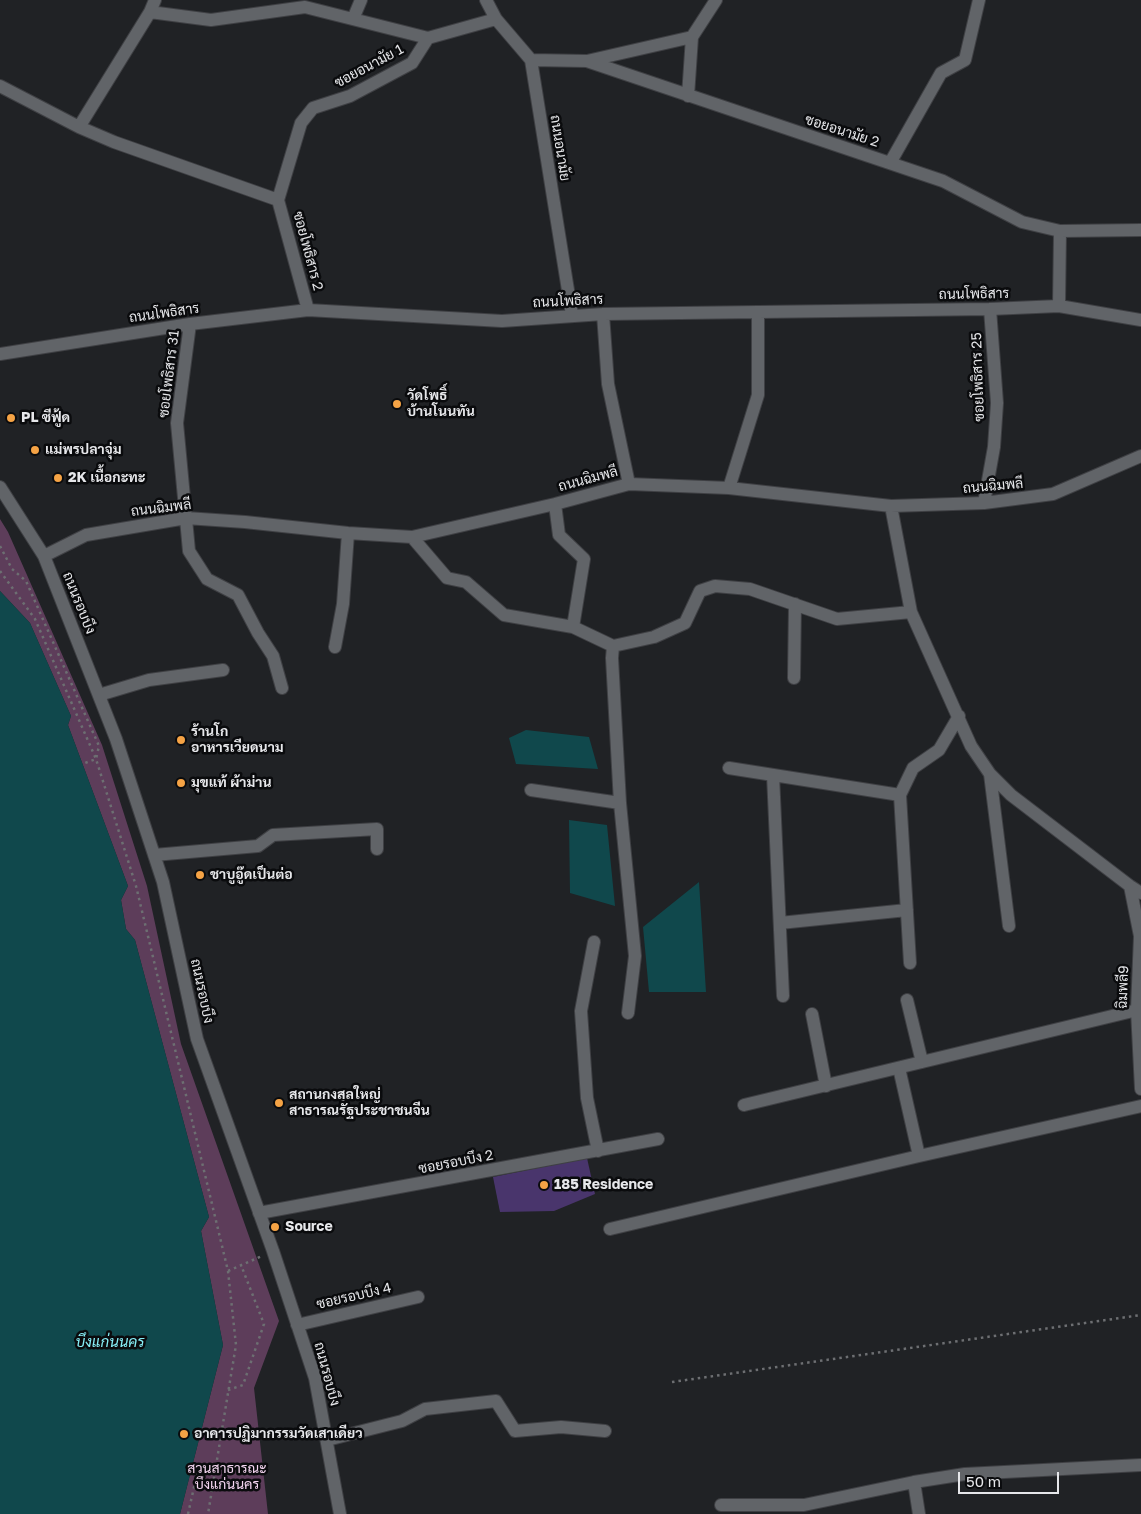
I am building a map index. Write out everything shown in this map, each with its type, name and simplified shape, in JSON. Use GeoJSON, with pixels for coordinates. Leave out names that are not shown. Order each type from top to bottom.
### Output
{"type":"FeatureCollection","features":[{"type":"Feature","properties":{"kind":"street"},"geometry":{"type":"LineString","coordinates":[[79,127],[156,0]]}},
{"type":"Feature","properties":{"kind":"street"},"geometry":{"type":"LineString","coordinates":[[353,19],[361,0]]}},
{"type":"Feature","properties":{"kind":"street"},"geometry":{"type":"LineString","coordinates":[[486,0],[496,20],[531,60]]}},
{"type":"Feature","properties":{"kind":"street"},"geometry":{"type":"LineString","coordinates":[[688,96],[692,37],[716,0]]}},
{"type":"Feature","properties":{"kind":"street"},"geometry":{"type":"LineString","coordinates":[[890,163],[941,73],[965,60],[979,0]]}},
{"type":"Feature","properties":{"kind":"street"},"geometry":{"type":"LineString","coordinates":[[150,12],[211,20],[305,7],[428,38],[496,20]]}},
{"type":"Feature","properties":{"kind":"street"},"geometry":{"type":"LineString","coordinates":[[586,61],[692,37]]}},
{"type":"Feature","properties":{"kind":"street","name":"ซอยอนามัย 1"},"geometry":{"type":"LineString","coordinates":[[278,200],[301,123],[313,108],[350,96],[412,63],[428,38]]}},
{"type":"Feature","properties":{"kind":"street","name":"ซอยอนามัย 2"},"geometry":{"type":"LineString","coordinates":[[531,60],[586,61],[943,181],[1022,222],[1060,231],[1141,230]]}},
{"type":"Feature","properties":{"kind":"street","name":"ถนนอนามัย"},"geometry":{"type":"LineString","coordinates":[[531,60],[572,315]]}},
{"type":"Feature","properties":{"kind":"street"},"geometry":{"type":"LineString","coordinates":[[0,86],[79,127],[114,142],[278,200]]}},
{"type":"Feature","properties":{"kind":"street","name":"ซอยโพธิสาร 2"},"geometry":{"type":"LineString","coordinates":[[278,200],[308,310]]}},
{"type":"Feature","properties":{"kind":"street"},"geometry":{"type":"LineString","coordinates":[[1060,231],[1060,306]]}},
{"type":"Feature","properties":{"kind":"street","name":"ถนนโพธิสาร"},"geometry":{"type":"LineString","coordinates":[[0,354],[190,324],[308,310],[502,321],[602,314],[990,309],[1060,306],[1141,320]]}},
{"type":"Feature","properties":{"kind":"street","name":"ซอยโพธิสาร 25"},"geometry":{"type":"LineString","coordinates":[[984,503],[994,446],[997,403],[990,309]]}},
{"type":"Feature","properties":{"kind":"street"},"geometry":{"type":"LineString","coordinates":[[729,488],[758,396],[758,312]]}},
{"type":"Feature","properties":{"kind":"street"},"geometry":{"type":"LineString","coordinates":[[602,314],[608,384],[628,484]]}},
{"type":"Feature","properties":{"kind":"street","name":"ซอยโพธิสาร 31"},"geometry":{"type":"LineString","coordinates":[[190,324],[177,423],[189,551],[207,579],[238,595],[272,656],[282,688]]}},
{"type":"Feature","properties":{"kind":"street","name":"ถนนฉิมพลี"},"geometry":{"type":"LineString","coordinates":[[44,556],[86,535],[186,518],[412,537],[555,504],[628,484],[729,488],[891,506],[984,503],[1053,494],[1141,456]]}},
{"type":"Feature","properties":{"kind":"street","name":"ถนนรอบบึง"},"geometry":{"type":"LineString","coordinates":[[0,487],[44,556],[116,739],[163,882],[197,1039],[273,1251],[315,1378],[340,1514]]}},
{"type":"Feature","properties":{"kind":"street"},"geometry":{"type":"LineString","coordinates":[[555,504],[559,535],[584,560],[573,627]]}},
{"type":"Feature","properties":{"kind":"street"},"geometry":{"type":"LineString","coordinates":[[891,506],[911,612],[971,746],[990,774],[1011,795],[1135,890]]}},
{"type":"Feature","properties":{"kind":"street"},"geometry":{"type":"LineString","coordinates":[[334,648],[343,604],[348,533]]}},
{"type":"Feature","properties":{"kind":"street"},"geometry":{"type":"LineString","coordinates":[[412,537],[447,578],[466,582],[504,615],[573,627],[613,646],[654,637],[685,623],[700,591],[715,586],[750,589],[837,618],[911,612]]}},
{"type":"Feature","properties":{"kind":"street"},"geometry":{"type":"LineString","coordinates":[[794,678],[795,604]]}},
{"type":"Feature","properties":{"kind":"street"},"geometry":{"type":"LineString","coordinates":[[613,646],[612,658],[620,803],[635,956],[628,1012]]}},
{"type":"Feature","properties":{"kind":"street"},"geometry":{"type":"LineString","coordinates":[[99,695],[149,680],[222,670]]}},
{"type":"Feature","properties":{"kind":"street"},"geometry":{"type":"LineString","coordinates":[[910,964],[900,795],[913,768],[939,750],[959,716]]}},
{"type":"Feature","properties":{"kind":"street"},"geometry":{"type":"LineString","coordinates":[[728,768],[900,795]]}},
{"type":"Feature","properties":{"kind":"street"},"geometry":{"type":"LineString","coordinates":[[990,774],[1009,926]]}},
{"type":"Feature","properties":{"kind":"street"},"geometry":{"type":"LineString","coordinates":[[773,775],[783,996]]}},
{"type":"Feature","properties":{"kind":"street"},"geometry":{"type":"LineString","coordinates":[[530,790],[620,803]]}},
{"type":"Feature","properties":{"kind":"street"},"geometry":{"type":"LineString","coordinates":[[154,855],[258,846],[274,835],[377,829],[376,849]]}},
{"type":"Feature","properties":{"kind":"street","name":"ฉิมพลี9"},"geometry":{"type":"LineString","coordinates":[[1135,890],[1140,936],[1137,1010],[1141,1089]]}},
{"type":"Feature","properties":{"kind":"street"},"geometry":{"type":"LineString","coordinates":[[780,923],[907,910]]}},
{"type":"Feature","properties":{"kind":"street"},"geometry":{"type":"LineString","coordinates":[[594,942],[580,1011],[587,1098],[598,1150]]}},
{"type":"Feature","properties":{"kind":"street"},"geometry":{"type":"LineString","coordinates":[[908,1000],[922,1062]]}},
{"type":"Feature","properties":{"kind":"street"},"geometry":{"type":"LineString","coordinates":[[744,1105],[1137,1010]]}},
{"type":"Feature","properties":{"kind":"street"},"geometry":{"type":"LineString","coordinates":[[812,1014],[826,1086]]}},
{"type":"Feature","properties":{"kind":"street"},"geometry":{"type":"LineString","coordinates":[[899,1068],[919,1156]]}},
{"type":"Feature","properties":{"kind":"street"},"geometry":{"type":"LineString","coordinates":[[610,1229],[1141,1106]]}},
{"type":"Feature","properties":{"kind":"street","name":"ซอยรอบบึง 2"},"geometry":{"type":"LineString","coordinates":[[259,1214],[658,1139]]}},
{"type":"Feature","properties":{"kind":"street","name":"ซอยรอบบึง 4"},"geometry":{"type":"LineString","coordinates":[[297,1324],[418,1297]]}},
{"type":"Feature","properties":{"kind":"street"},"geometry":{"type":"LineString","coordinates":[[327,1440],[402,1422],[425,1410],[496,1400],[515,1431],[560,1427],[605,1431]]}},
{"type":"Feature","properties":{"kind":"street"},"geometry":{"type":"LineString","coordinates":[[721,1505],[804,1509],[914,1482],[965,1474],[1141,1466]]}},
{"type":"Feature","properties":{"kind":"street"},"geometry":{"type":"LineString","coordinates":[[914,1482],[919,1514]]}},
{"type":"Feature","properties":{"kind":"path"},"geometry":{"type":"LineString","coordinates":[[0,546],[12,569],[26,581],[99,746],[96,759]]}},
{"type":"Feature","properties":{"kind":"path"},"geometry":{"type":"LineString","coordinates":[[0,572],[35,619],[96,759],[136,886],[212,1215],[228,1271],[236,1345],[208,1514]]}},
{"type":"Feature","properties":{"kind":"path"},"geometry":{"type":"LineString","coordinates":[[85,763],[96,759]]}},
{"type":"Feature","properties":{"kind":"path"},"geometry":{"type":"LineString","coordinates":[[228,1271],[273,1251]]}},
{"type":"Feature","properties":{"kind":"path"},"geometry":{"type":"LineString","coordinates":[[228,1390],[243,1385],[264,1324],[241,1265]]}},
{"type":"Feature","properties":{"kind":"path"},"geometry":{"type":"LineString","coordinates":[[672,1382],[1141,1315]]}},
{"type":"Feature","properties":{"kind":"path"},"geometry":{"type":"LineString","coordinates":[[188,1514],[199,1465],[216,1467]]}},
{"type":"Feature","properties":{"kind":"green space","name":"สวนสาธารณะ บึงแก่นนคร"},"geometry":{"type":"Polygon","coordinates":[[[0,519],[8,532],[102,745],[147,886],[181,1044],[279,1321],[254,1388],[268,1514],[180,1514],[223,1345],[201,1231],[209,1217],[135,940],[126,929],[121,900],[128,886],[68,725],[71,716],[30,623],[0,591],[0,519]]]}},
{"type":"Feature","properties":{"kind":"water","name":"บึงแก่นนคร"},"geometry":{"type":"Polygon","coordinates":[[[0,591],[30,623],[71,716],[68,725],[128,886],[121,900],[126,929],[135,940],[209,1217],[201,1231],[223,1345],[180,1514],[0,1514],[0,591]]]}},
{"type":"Feature","properties":{"kind":"water"},"geometry":{"type":"Polygon","coordinates":[[[526,730],[589,737],[598,769],[516,764],[509,738],[526,730]]]}},
{"type":"Feature","properties":{"kind":"water"},"geometry":{"type":"Polygon","coordinates":[[[569,820],[607,825],[615,906],[570,893],[569,820]]]}},
{"type":"Feature","properties":{"kind":"water"},"geometry":{"type":"Polygon","coordinates":[[[699,882],[706,992],[649,992],[643,927],[699,882]]]}},
{"type":"Feature","properties":{"kind":"building","name":"185 Residence"},"geometry":{"type":"Polygon","coordinates":[[[587,1158],[595,1194],[554,1211],[500,1212],[493,1177],[587,1158]]]}},
{"type":"Feature","properties":{"kind":"place","name":"วัดโพธิ์ บ้านโนนทัน"},"geometry":{"type":"Point","coordinates":[397,404]}},
{"type":"Feature","properties":{"kind":"place","name":"PL ซีฟู้ด"},"geometry":{"type":"Point","coordinates":[11,418]}},
{"type":"Feature","properties":{"kind":"place","name":"แม่พรปลาจุ่ม"},"geometry":{"type":"Point","coordinates":[35,450]}},
{"type":"Feature","properties":{"kind":"place","name":"2K เนื้อกะทะ"},"geometry":{"type":"Point","coordinates":[58,478]}},
{"type":"Feature","properties":{"kind":"place","name":"ร้านโก อาหารเวียดนาม"},"geometry":{"type":"Point","coordinates":[181,740]}},
{"type":"Feature","properties":{"kind":"place","name":"มุขแท้ ผ้าม่าน"},"geometry":{"type":"Point","coordinates":[181,783]}},
{"type":"Feature","properties":{"kind":"place","name":"ชาบูอู๊ดเป็นต่อ"},"geometry":{"type":"Point","coordinates":[200,875]}},
{"type":"Feature","properties":{"kind":"place","name":"สถานกงสุลใหญ่ สาธารณรัฐประชาชนจีน"},"geometry":{"type":"Point","coordinates":[279,1103]}},
{"type":"Feature","properties":{"kind":"place","name":"185 Residence"},"geometry":{"type":"Point","coordinates":[544,1185]}},
{"type":"Feature","properties":{"kind":"place","name":"Source"},"geometry":{"type":"Point","coordinates":[275,1227]}},
{"type":"Feature","properties":{"kind":"place","name":"อาคารปฏิมากรรมวัดเสาเดียว"},"geometry":{"type":"Point","coordinates":[184,1434]}}]}
